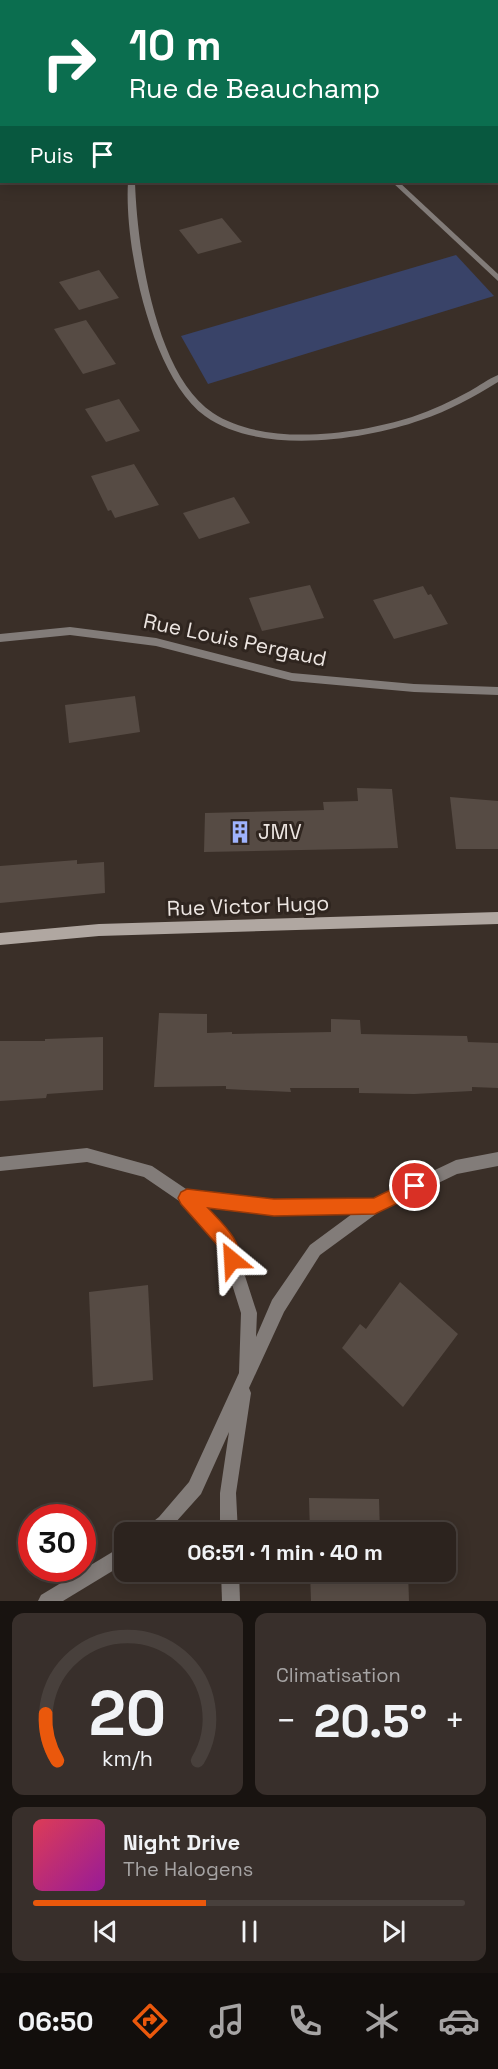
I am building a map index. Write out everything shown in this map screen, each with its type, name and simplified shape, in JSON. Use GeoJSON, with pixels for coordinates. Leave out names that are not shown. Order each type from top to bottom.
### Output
{"type":"FeatureCollection","features":[{"type":"Feature","properties":{"kind":"main road","name":"Rue Victor Hugo"},"geometry":{"type":"LineString","coordinates":[[0,939],[99,930],[498,918]]}},
{"type":"Feature","properties":{"kind":"street"},"geometry":{"type":"LineString","coordinates":[[131,183],[130,216],[153,323],[181,387],[207,413],[239,429],[274,437],[309,438],[363,430],[418,418],[466,398],[498,378]]}},
{"type":"Feature","properties":{"kind":"street"},"geometry":{"type":"LineString","coordinates":[[396,183],[498,279]]}},
{"type":"Feature","properties":{"kind":"street","name":"Rue Louis Pergaud"},"geometry":{"type":"LineString","coordinates":[[0,638],[70,631],[156,642],[292,677],[414,688],[498,691]]}},
{"type":"Feature","properties":{"kind":"street"},"geometry":{"type":"LineString","coordinates":[[0,1164],[87,1155],[147,1171],[187,1198],[226,1242],[249,1313],[246,1378],[228,1493],[229,1522]]}},
{"type":"Feature","properties":{"kind":"street"},"geometry":{"type":"LineString","coordinates":[[166,1522],[195,1488],[278,1306],[315,1250],[375,1206],[456,1167],[498,1159]]}},
{"type":"Feature","properties":{"kind":"street"},"geometry":{"type":"LineString","coordinates":[[187,1198],[274,1208],[375,1206]]}},
{"type":"Feature","properties":{"kind":"street"},"geometry":{"type":"LineString","coordinates":[[47,1601],[114,1560]]}},
{"type":"Feature","properties":{"kind":"street"},"geometry":{"type":"LineString","coordinates":[[230,1582],[231,1601]]}},
{"type":"Feature","properties":{"kind":"shaded area"},"geometry":{"type":"Polygon","coordinates":[[[456,255],[494,296],[208,384],[181,336],[456,255]]]}},
{"type":"Feature","properties":{"kind":"building"},"geometry":{"type":"Polygon","coordinates":[[[222,218],[242,242],[198,254],[179,230],[222,218]]]}},
{"type":"Feature","properties":{"kind":"building"},"geometry":{"type":"Polygon","coordinates":[[[99,270],[119,298],[79,310],[59,282],[99,270]]]}},
{"type":"Feature","properties":{"kind":"building"},"geometry":{"type":"Polygon","coordinates":[[[86,320],[116,364],[83,374],[54,329],[86,320]]]}},
{"type":"Feature","properties":{"kind":"building"},"geometry":{"type":"Polygon","coordinates":[[[119,399],[140,431],[106,442],[85,409],[119,399]]]}},
{"type":"Feature","properties":{"kind":"building"},"geometry":{"type":"Polygon","coordinates":[[[134,464],[159,505],[115,518],[111,510],[108,511],[91,476],[134,464]]]}},
{"type":"Feature","properties":{"kind":"building"},"geometry":{"type":"Polygon","coordinates":[[[234,497],[250,523],[199,539],[183,513],[234,497]]]}},
{"type":"Feature","properties":{"kind":"building"},"geometry":{"type":"Polygon","coordinates":[[[310,585],[324,618],[262,631],[249,598],[310,585]]]}},
{"type":"Feature","properties":{"kind":"building"},"geometry":{"type":"Polygon","coordinates":[[[423,586],[428,595],[431,594],[448,624],[394,639],[373,600],[423,586]]]}},
{"type":"Feature","properties":{"kind":"building"},"geometry":{"type":"Polygon","coordinates":[[[135,696],[140,732],[69,743],[65,705],[135,696]]]}},
{"type":"Feature","properties":{"kind":"building"},"geometry":{"type":"Polygon","coordinates":[[[357,788],[392,789],[398,848],[204,852],[205,813],[324,810],[323,802],[358,801],[357,788]]]}},
{"type":"Feature","properties":{"kind":"building"},"geometry":{"type":"Polygon","coordinates":[[[450,797],[498,801],[498,849],[456,849],[450,797]]]}},
{"type":"Feature","properties":{"kind":"building"},"geometry":{"type":"Polygon","coordinates":[[[77,860],[77,864],[104,862],[105,893],[0,903],[0,866],[77,860]]]}},
{"type":"Feature","properties":{"kind":"building"},"geometry":{"type":"Polygon","coordinates":[[[159,1013],[207,1014],[207,1033],[331,1032],[331,1019],[360,1020],[361,1034],[467,1036],[468,1042],[498,1043],[498,1088],[472,1087],[472,1091],[414,1094],[359,1093],[359,1088],[290,1088],[291,1092],[226,1089],[226,1086],[154,1087],[159,1013]]]}},
{"type":"Feature","properties":{"kind":"building"},"geometry":{"type":"Polygon","coordinates":[[[103,1037],[103,1090],[47,1094],[46,1098],[0,1101],[0,1041],[103,1037]]]}},
{"type":"Feature","properties":{"kind":"building"},"geometry":{"type":"Polygon","coordinates":[[[400,1282],[458,1334],[403,1407],[342,1348],[360,1324],[366,1329],[400,1282]]]}},
{"type":"Feature","properties":{"kind":"building"},"geometry":{"type":"Polygon","coordinates":[[[148,1285],[153,1380],[93,1387],[89,1292],[148,1285]]]}},
{"type":"Feature","properties":{"kind":"building"},"geometry":{"type":"Polygon","coordinates":[[[309,1498],[379,1499],[380,1522],[310,1522],[309,1498]]]}},
{"type":"Feature","properties":{"kind":"building"},"geometry":{"type":"Polygon","coordinates":[[[310,1582],[408,1582],[409,1601],[311,1601],[310,1582]]]}},
{"type":"Feature","properties":{"kind":"place","name":"JMV"},"geometry":{"type":"Point","coordinates":[240,832]}},
{"type":"Feature","properties":{"kind":"route"},"geometry":{"type":"LineString","coordinates":[[232,1260],[226,1242],[187,1198],[274,1208],[375,1206],[415,1186]]}}]}
